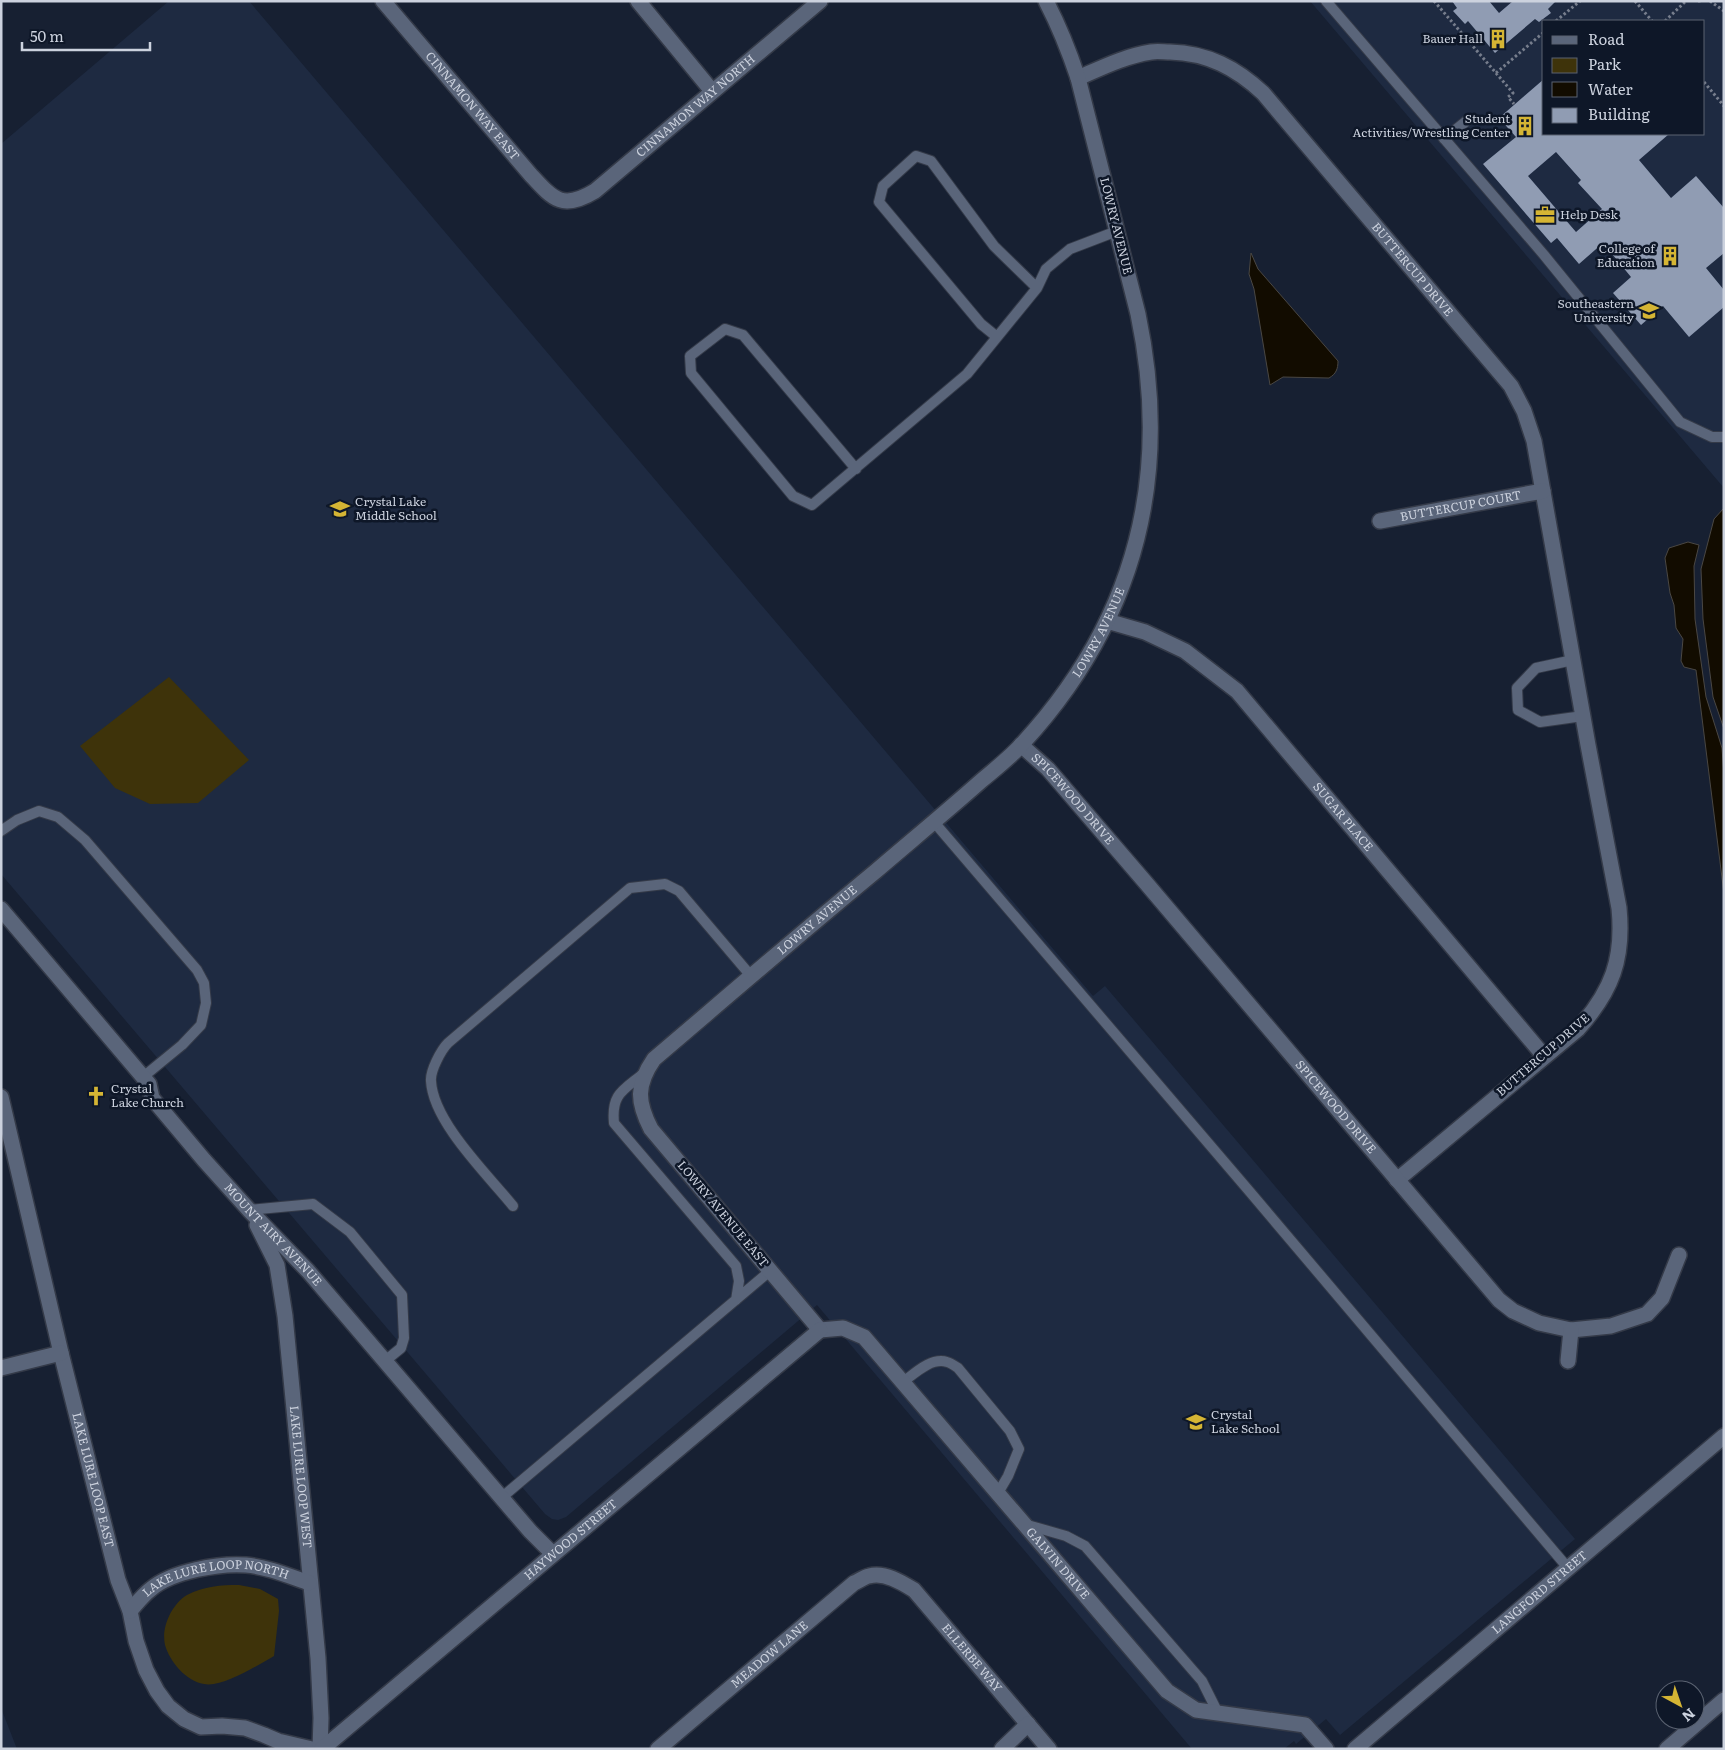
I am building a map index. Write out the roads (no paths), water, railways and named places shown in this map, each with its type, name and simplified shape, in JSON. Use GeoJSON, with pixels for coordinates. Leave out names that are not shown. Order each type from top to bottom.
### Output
{"type":"FeatureCollection","features":[{"type":"Feature","properties":{"kind":"street","name":"CINNAMON WAY EAST"},"geometry":{"type":"LineString","coordinates":[[384,1],[549,196],[566,202]]}},
{"type":"Feature","properties":{"kind":"street"},"geometry":{"type":"LineString","coordinates":[[638,1],[712,91]]}},
{"type":"Feature","properties":{"kind":"street","name":"CINNAMON WAY NORTH"},"geometry":{"type":"LineString","coordinates":[[566,202],[583,198],[595,191],[820,1]]}},
{"type":"Feature","properties":{"kind":"street","name":"LOWRY AVENUE"},"geometry":{"type":"LineString","coordinates":[[640,1091],[644,1073],[654,1059],[934,822],[1021,745],[1063,694],[1084,663],[1107,621],[1124,578],[1140,532],[1148,485],[1152,434],[1145,346],[1078,78],[1070,52],[1046,1]]}},
{"type":"Feature","properties":{"kind":"street","name":"BUTTERCUP DRIVE"},"geometry":{"type":"LineString","coordinates":[[1078,78],[1123,60],[1152,52],[1186,52],[1217,61],[1244,76],[1263,93],[1511,386],[1524,411],[1534,441],[1619,908],[1621,932],[1618,956],[1610,983],[1594,1010],[1578,1029],[1397,1180]]}},
{"type":"Feature","properties":{"kind":"street","name":"BUTTERCUP COURT"},"geometry":{"type":"LineString","coordinates":[[1380,521],[1543,491]]}},
{"type":"Feature","properties":{"kind":"street","name":"SUGAR PLACE"},"geometry":{"type":"LineString","coordinates":[[1107,621],[1145,632],[1186,652],[1237,691],[1544,1056]]}},
{"type":"Feature","properties":{"kind":"street","name":"SPICEWOOD DRIVE"},"geometry":{"type":"LineString","coordinates":[[1021,745],[1048,769],[1499,1300],[1513,1311],[1539,1323],[1571,1330],[1610,1326],[1647,1314],[1662,1298],[1679,1255]]}},
{"type":"Feature","properties":{"kind":"street","name":"MOUNT AIRY AVENUE"},"geometry":{"type":"LineString","coordinates":[[1,909],[149,1084],[152,1098],[249,1210],[308,1271],[530,1532],[554,1554]]}},
{"type":"Feature","properties":{"kind":"street","name":"LOWRY AVENUE EAST"},"geometry":{"type":"LineString","coordinates":[[640,1091],[642,1112],[651,1129],[820,1330]]}},
{"type":"Feature","properties":{"kind":"street","name":"LAKE LURE LOOP EAST"},"geometry":{"type":"LineString","coordinates":[[1,1097],[61,1353],[118,1580],[130,1611],[136,1640],[146,1670],[157,1691],[168,1706],[184,1719],[201,1727],[245,1728],[278,1741],[312,1749]]}},
{"type":"Feature","properties":{"kind":"street","name":"LAKE LURE LOOP WEST"},"geometry":{"type":"LineString","coordinates":[[249,1210],[278,1265],[285,1316],[308,1547],[309,1582],[318,1658],[321,1749]]}},
{"type":"Feature","properties":{"kind":"street","name":"GALVIN DRIVE"},"geometry":{"type":"LineString","coordinates":[[820,1330],[844,1328],[864,1337],[1167,1692],[1196,1710],[1305,1725],[1326,1749]]}},
{"type":"Feature","properties":{"kind":"street","name":"HAYWOOD STREET"},"geometry":{"type":"LineString","coordinates":[[321,1749],[820,1330]]}},
{"type":"Feature","properties":{"kind":"street"},"geometry":{"type":"LineString","coordinates":[[1568,1361],[1571,1330]]}},
{"type":"Feature","properties":{"kind":"street"},"geometry":{"type":"LineString","coordinates":[[1,1368],[61,1353]]}},
{"type":"Feature","properties":{"kind":"street","name":"LANGFORD STREET"},"geometry":{"type":"LineString","coordinates":[[1355,1749],[1724,1436]]}},
{"type":"Feature","properties":{"kind":"street","name":"LAKE LURE LOOP NORTH"},"geometry":{"type":"LineString","coordinates":[[130,1611],[152,1588],[178,1574],[214,1566],[246,1566],[276,1571],[309,1582]]}},
{"type":"Feature","properties":{"kind":"street","name":"MEADOW LANE"},"geometry":{"type":"LineString","coordinates":[[658,1749],[854,1583],[869,1576],[888,1577]]}},
{"type":"Feature","properties":{"kind":"street","name":"ELLERBE WAY"},"geometry":{"type":"LineString","coordinates":[[888,1577],[902,1582],[914,1590],[1049,1749]]}},
{"type":"Feature","properties":{"kind":"street"},"geometry":{"type":"LineString","coordinates":[[1666,1749],[1724,1700]]}},
{"type":"Feature","properties":{"kind":"street"},"geometry":{"type":"LineString","coordinates":[[1002,1749],[1028,1724]]}},
{"type":"Feature","properties":{"kind":"lane"},"geometry":{"type":"LineString","coordinates":[[1326,1],[1544,255],[1680,422],[1712,437],[1724,437]]}},
{"type":"Feature","properties":{"kind":"lane"},"geometry":{"type":"LineString","coordinates":[[1444,139],[1469,119]]}},
{"type":"Feature","properties":{"kind":"lane"},"geometry":{"type":"LineString","coordinates":[[997,337],[981,324],[879,202],[882,186],[916,156],[931,161],[994,246],[1037,288]]}},
{"type":"Feature","properties":{"kind":"lane"},"geometry":{"type":"LineString","coordinates":[[856,469],[744,335],[724,328],[690,356],[691,373],[793,496],[812,505],[856,469],[967,374],[1037,288],[1046,269],[1070,249],[1117,231]]}},
{"type":"Feature","properties":{"kind":"lane"},"geometry":{"type":"LineString","coordinates":[[1573,660],[1536,668],[1517,688],[1518,710],[1540,722],[1583,716]]}},
{"type":"Feature","properties":{"kind":"lane"},"geometry":{"type":"LineString","coordinates":[[1,831],[17,820],[39,811],[58,817],[85,840],[197,970],[204,984],[206,1003],[201,1025],[143,1077]]}},
{"type":"Feature","properties":{"kind":"lane"},"geometry":{"type":"LineString","coordinates":[[934,822],[1568,1568]]}},
{"type":"Feature","properties":{"kind":"lane"},"geometry":{"type":"LineString","coordinates":[[513,1206],[455,1136],[436,1104],[431,1080],[442,1050],[448,1043],[630,888],[665,884],[679,891],[751,976]]}},
{"type":"Feature","properties":{"kind":"lane"},"geometry":{"type":"LineString","coordinates":[[644,1073],[619,1094],[612,1108],[614,1123],[736,1266],[739,1281],[736,1300]]}},
{"type":"Feature","properties":{"kind":"lane"},"geometry":{"type":"LineString","coordinates":[[249,1210],[313,1204],[350,1232],[402,1295],[404,1338],[401,1348],[385,1361]]}},
{"type":"Feature","properties":{"kind":"lane"},"geometry":{"type":"LineString","coordinates":[[501,1498],[770,1271]]}},
{"type":"Feature","properties":{"kind":"lane"},"geometry":{"type":"LineString","coordinates":[[903,1382],[923,1367],[938,1361],[948,1362],[958,1368],[1010,1431],[1019,1449],[998,1494]]}},
{"type":"Feature","properties":{"kind":"lane"},"geometry":{"type":"LineString","coordinates":[[1023,1524],[1066,1536],[1085,1546],[1202,1682],[1218,1713]]}},
{"type":"Feature","properties":{"kind":"water"},"geometry":{"type":"Polygon","coordinates":[[[1251,253],[1258,269],[1338,361],[1336,371],[1329,378],[1283,377],[1270,385],[1254,289],[1249,274],[1251,253]]]}},
{"type":"Feature","properties":{"kind":"water"},"geometry":{"type":"Polygon","coordinates":[[[1724,508],[1724,729],[1713,697],[1703,619],[1701,569],[1714,519],[1724,508]]]}},
{"type":"Feature","properties":{"kind":"water"},"geometry":{"type":"Polygon","coordinates":[[[1688,542],[1699,545],[1694,566],[1695,619],[1706,697],[1722,748],[1724,775],[1724,894],[1696,670],[1684,667],[1681,661],[1683,639],[1676,628],[1674,605],[1670,593],[1665,558],[1669,548],[1688,542]]]}},
{"type":"Feature","properties":{"kind":"place","name":"Bauer Hall"},"geometry":{"type":"Point","coordinates":[1498,39]}},
{"type":"Feature","properties":{"kind":"place","name":"Student Activities/Wrestling Center"},"geometry":{"type":"Point","coordinates":[1525,126]}},
{"type":"Feature","properties":{"kind":"place","name":"Help Desk"},"geometry":{"type":"Point","coordinates":[1545,215]}},
{"type":"Feature","properties":{"kind":"place","name":"College of Education"},"geometry":{"type":"Point","coordinates":[1670,256]}},
{"type":"Feature","properties":{"kind":"place","name":"Southeastern University"},"geometry":{"type":"Point","coordinates":[1649,311]}},
{"type":"Feature","properties":{"kind":"place","name":"Crystal Lake Middle School"},"geometry":{"type":"Point","coordinates":[340,509]}},
{"type":"Feature","properties":{"kind":"place","name":"Crystal Lake Church"},"geometry":{"type":"Point","coordinates":[96,1096]}},
{"type":"Feature","properties":{"kind":"place","name":"Crystal Lake School"},"geometry":{"type":"Point","coordinates":[1196,1422]}}]}
